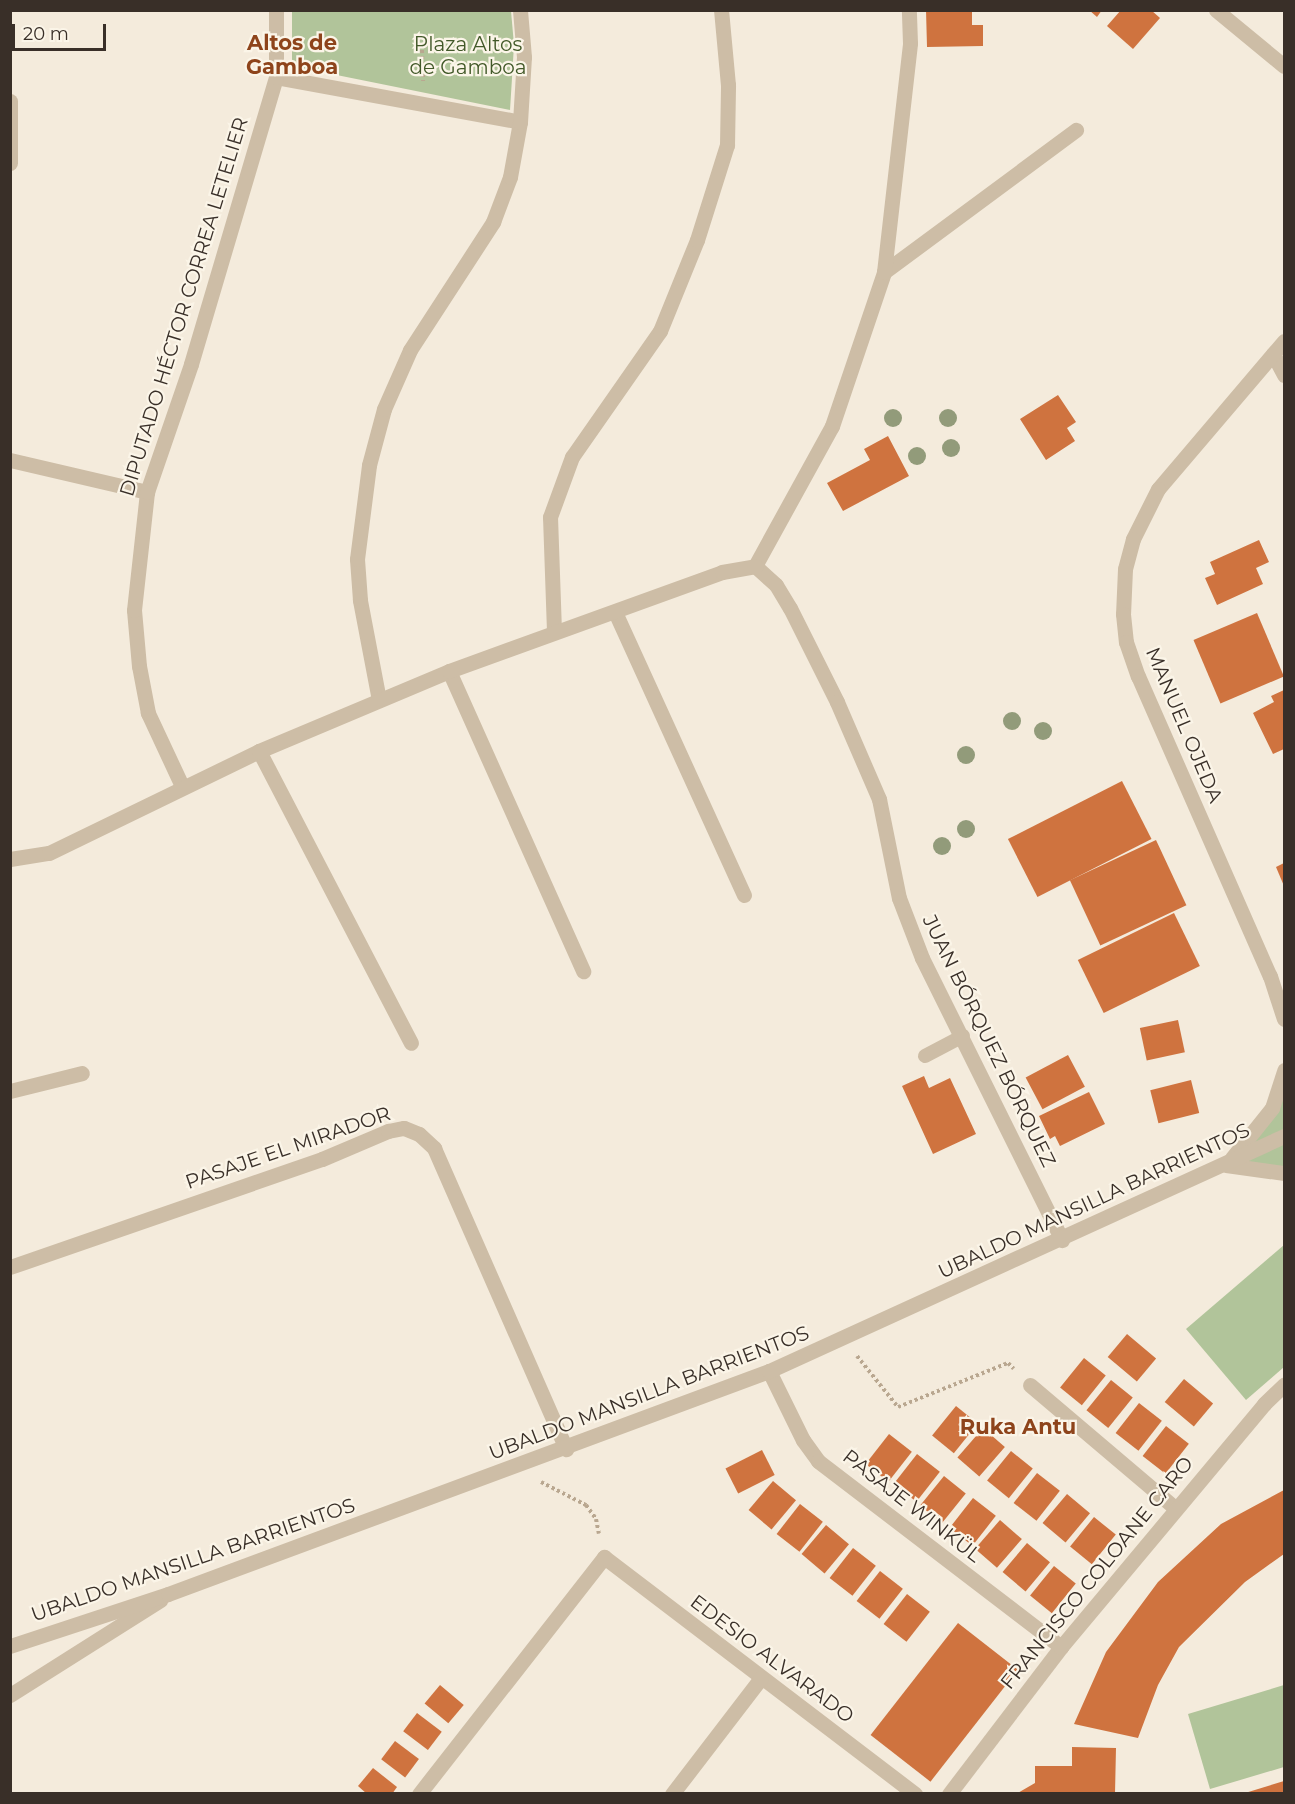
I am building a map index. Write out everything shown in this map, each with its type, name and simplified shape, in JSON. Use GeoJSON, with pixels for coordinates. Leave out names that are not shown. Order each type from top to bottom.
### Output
{"type":"FeatureCollection","features":[{"type":"Feature","properties":{"kind":"street","name":"DIPUTADO HÉCTOR CORREA LETELIER"},"geometry":{"type":"LineString","coordinates":[[182,786],[148,713],[139,666],[134,610],[147,492],[191,364],[276,77],[276,10]]}},
{"type":"Feature","properties":{"kind":"street"},"geometry":{"type":"LineString","coordinates":[[379,700],[360,600],[357,560],[369,465],[384,409],[410,350],[493,222],[510,177],[520,122],[524,57],[520,10]]}},
{"type":"Feature","properties":{"kind":"street"},"geometry":{"type":"LineString","coordinates":[[554,631],[550,517],[572,457],[660,332],[690,260],[727,145],[728,85],[721,10]]}},
{"type":"Feature","properties":{"kind":"street"},"geometry":{"type":"LineString","coordinates":[[10,859],[49,853],[182,786],[449,671],[554,631],[615,612],[722,572],[755,566],[832,426],[884,272],[910,44],[909,10]]}},
{"type":"Feature","properties":{"kind":"street"},"geometry":{"type":"LineString","coordinates":[[1216,10],[1284,66]]}},
{"type":"Feature","properties":{"kind":"street"},"geometry":{"type":"LineString","coordinates":[[276,77],[520,122]]}},
{"type":"Feature","properties":{"kind":"street"},"geometry":{"type":"LineString","coordinates":[[10,101],[10,163]]}},
{"type":"Feature","properties":{"kind":"street"},"geometry":{"type":"LineString","coordinates":[[884,272],[1076,130]]}},
{"type":"Feature","properties":{"kind":"street","name":"MANUEL OJEDA"},"geometry":{"type":"LineString","coordinates":[[1284,341],[1158,489],[1133,539],[1125,569],[1123,614],[1126,642],[1138,676],[1270,976],[1284,1019]]}},
{"type":"Feature","properties":{"kind":"street"},"geometry":{"type":"LineString","coordinates":[[1274,354],[1284,375]]}},
{"type":"Feature","properties":{"kind":"street"},"geometry":{"type":"LineString","coordinates":[[10,460],[147,492]]}},
{"type":"Feature","properties":{"kind":"street","name":"JUAN BÓRQUEZ BÓRQUEZ"},"geometry":{"type":"LineString","coordinates":[[755,566],[776,585],[790,608],[837,702],[879,799],[899,898],[922,958],[963,1036],[1062,1240]]}},
{"type":"Feature","properties":{"kind":"street"},"geometry":{"type":"LineString","coordinates":[[615,612],[744,896]]}},
{"type":"Feature","properties":{"kind":"street"},"geometry":{"type":"LineString","coordinates":[[449,671],[583,971]]}},
{"type":"Feature","properties":{"kind":"street"},"geometry":{"type":"LineString","coordinates":[[259,751],[411,1042]]}},
{"type":"Feature","properties":{"kind":"street"},"geometry":{"type":"LineString","coordinates":[[1226,1165],[1272,1108],[1284,1070]]}},
{"type":"Feature","properties":{"kind":"street"},"geometry":{"type":"LineString","coordinates":[[10,1091],[82,1072]]}},
{"type":"Feature","properties":{"kind":"street","name":"PASAJE EL MIRADOR"},"geometry":{"type":"LineString","coordinates":[[10,1268],[322,1159],[388,1131],[405,1128],[419,1134],[434,1148],[566,1449]]}},
{"type":"Feature","properties":{"kind":"street","name":"UBALDO MANSILLA BARRIENTOS"},"geometry":{"type":"LineString","coordinates":[[10,1646],[168,1594],[566,1449],[769,1371],[843,1340],[1226,1165],[1284,1136]]}},
{"type":"Feature","properties":{"kind":"street"},"geometry":{"type":"LineString","coordinates":[[1226,1165],[1284,1173]]}},
{"type":"Feature","properties":{"kind":"street","name":"PASAJE WINKÜL"},"geometry":{"type":"LineString","coordinates":[[769,1371],[803,1440],[818,1461],[1060,1647]]}},
{"type":"Feature","properties":{"kind":"street"},"geometry":{"type":"LineString","coordinates":[[1030,1385],[1175,1508]]}},
{"type":"Feature","properties":{"kind":"street","name":"FRANCISCO COLOANE CARO"},"geometry":{"type":"LineString","coordinates":[[949,1794],[1060,1647],[1175,1508],[1264,1404],[1284,1385]]}},
{"type":"Feature","properties":{"kind":"street"},"geometry":{"type":"LineString","coordinates":[[419,1794],[604,1557]]}},
{"type":"Feature","properties":{"kind":"street","name":"EDESIO ALVARADO"},"geometry":{"type":"LineString","coordinates":[[604,1557],[915,1794]]}},
{"type":"Feature","properties":{"kind":"street"},"geometry":{"type":"LineString","coordinates":[[10,1695],[168,1594]]}},
{"type":"Feature","properties":{"kind":"street"},"geometry":{"type":"LineString","coordinates":[[672,1794],[761,1678]]}},
{"type":"Feature","properties":{"kind":"lane"},"geometry":{"type":"LineString","coordinates":[[925,1056],[963,1036]]}},
{"type":"Feature","properties":{"kind":"path"},"geometry":{"type":"LineString","coordinates":[[422,50],[423,103]]}},
{"type":"Feature","properties":{"kind":"path"},"geometry":{"type":"LineString","coordinates":[[843,1340],[898,1407],[1008,1363],[1030,1385]]}},
{"type":"Feature","properties":{"kind":"path"},"geometry":{"type":"LineString","coordinates":[[514,1468],[586,1505],[596,1519],[604,1557]]}},
{"type":"Feature","properties":{"kind":"green space","name":"Plaza Altos de Gamboa"},"geometry":{"type":"Polygon","coordinates":[[[292,11],[511,11],[514,45],[510,110],[292,66],[292,11]]]}},
{"type":"Feature","properties":{"kind":"green space"},"geometry":{"type":"Polygon","coordinates":[[[1284,1070],[1284,1173],[1226,1165],[1259,1128],[1284,1070]]]}},
{"type":"Feature","properties":{"kind":"green space"},"geometry":{"type":"Polygon","coordinates":[[[1284,1245],[1284,1367],[1246,1400],[1186,1329],[1284,1245]]]}},
{"type":"Feature","properties":{"kind":"green space"},"geometry":{"type":"Polygon","coordinates":[[[1284,1685],[1284,1767],[1210,1789],[1188,1714],[1284,1685]]]}},
{"type":"Feature","properties":{"kind":"building"},"geometry":{"type":"Polygon","coordinates":[[[926,10],[972,10],[972,25],[983,25],[983,46],[927,47],[926,10]]]}},
{"type":"Feature","properties":{"kind":"building"},"geometry":{"type":"Polygon","coordinates":[[[1089,10],[1102,10],[1097,17],[1089,10]]]}},
{"type":"Feature","properties":{"kind":"building"},"geometry":{"type":"Polygon","coordinates":[[[1121,10],[1151,10],[1160,18],[1133,49],[1107,26],[1121,10]]]}},
{"type":"Feature","properties":{"kind":"building"},"geometry":{"type":"Polygon","coordinates":[[[1058,395],[1076,422],[1067,428],[1075,441],[1046,460],[1020,419],[1058,395]]]}},
{"type":"Feature","properties":{"kind":"building"},"geometry":{"type":"Polygon","coordinates":[[[888,436],[909,476],[843,511],[827,483],[870,460],[864,449],[888,436]]]}},
{"type":"Feature","properties":{"kind":"building"},"geometry":{"type":"Polygon","coordinates":[[[1259,540],[1269,562],[1256,568],[1263,584],[1217,605],[1205,578],[1215,574],[1210,562],[1259,540]]]}},
{"type":"Feature","properties":{"kind":"building"},"geometry":{"type":"Polygon","coordinates":[[[1257,613],[1284,677],[1220,703],[1193,640],[1257,613]]]}},
{"type":"Feature","properties":{"kind":"building"},"geometry":{"type":"Polygon","coordinates":[[[1284,690],[1284,749],[1273,754],[1253,713],[1274,702],[1271,696],[1284,690]]]}},
{"type":"Feature","properties":{"kind":"building"},"geometry":{"type":"Polygon","coordinates":[[[1122,781],[1152,839],[1037,897],[1008,839],[1122,781]]]}},
{"type":"Feature","properties":{"kind":"building"},"geometry":{"type":"Polygon","coordinates":[[[1156,840],[1186,905],[1100,945],[1070,880],[1156,840]]]}},
{"type":"Feature","properties":{"kind":"building"},"geometry":{"type":"Polygon","coordinates":[[[1284,863],[1284,886],[1276,867],[1284,863]]]}},
{"type":"Feature","properties":{"kind":"building"},"geometry":{"type":"Polygon","coordinates":[[[1174,913],[1200,966],[1104,1013],[1078,960],[1174,913]]]}},
{"type":"Feature","properties":{"kind":"building"},"geometry":{"type":"Polygon","coordinates":[[[1178,1020],[1185,1052],[1147,1060],[1140,1028],[1178,1020]]]}},
{"type":"Feature","properties":{"kind":"building"},"geometry":{"type":"Polygon","coordinates":[[[1068,1055],[1085,1087],[1043,1109],[1026,1078],[1068,1055]]]}},
{"type":"Feature","properties":{"kind":"building"},"geometry":{"type":"Polygon","coordinates":[[[924,1076],[929,1088],[950,1078],[976,1134],[933,1154],[902,1086],[924,1076]]]}},
{"type":"Feature","properties":{"kind":"building"},"geometry":{"type":"Polygon","coordinates":[[[1191,1080],[1199,1113],[1158,1123],[1150,1090],[1191,1080]]]}},
{"type":"Feature","properties":{"kind":"building"},"geometry":{"type":"Polygon","coordinates":[[[1089,1092],[1105,1124],[1060,1146],[1055,1136],[1050,1139],[1039,1116],[1089,1092]]]}},
{"type":"Feature","properties":{"kind":"building"},"geometry":{"type":"Polygon","coordinates":[[[1127,1334],[1156,1358],[1137,1381],[1108,1357],[1127,1334]]]}},
{"type":"Feature","properties":{"kind":"building"},"geometry":{"type":"Polygon","coordinates":[[[1084,1358],[1106,1376],[1082,1405],[1060,1388],[1084,1358]]]}},
{"type":"Feature","properties":{"kind":"building"},"geometry":{"type":"Polygon","coordinates":[[[1184,1379],[1213,1403],[1194,1426],[1165,1402],[1184,1379]]]}},
{"type":"Feature","properties":{"kind":"building"},"geometry":{"type":"Polygon","coordinates":[[[1111,1380],[1133,1398],[1108,1428],[1086,1410],[1111,1380]]]}},
{"type":"Feature","properties":{"kind":"building"},"geometry":{"type":"Polygon","coordinates":[[[1139,1403],[1162,1421],[1138,1451],[1116,1433],[1139,1403]]]}},
{"type":"Feature","properties":{"kind":"building"},"geometry":{"type":"Polygon","coordinates":[[[956,1406],[978,1424],[954,1453],[932,1436],[956,1406]]]}},
{"type":"Feature","properties":{"kind":"building"},"geometry":{"type":"Polygon","coordinates":[[[1166,1426],[1189,1444],[1165,1474],[1143,1456],[1166,1426]]]}},
{"type":"Feature","properties":{"kind":"building"},"geometry":{"type":"Polygon","coordinates":[[[983,1428],[1005,1447],[979,1476],[957,1457],[983,1428]]]}},
{"type":"Feature","properties":{"kind":"building"},"geometry":{"type":"Polygon","coordinates":[[[889,1434],[912,1452],[888,1482],[866,1464],[889,1434]]]}},
{"type":"Feature","properties":{"kind":"building"},"geometry":{"type":"Polygon","coordinates":[[[762,1450],[775,1475],[738,1494],[725,1469],[762,1450]]]}},
{"type":"Feature","properties":{"kind":"building"},"geometry":{"type":"Polygon","coordinates":[[[1011,1451],[1033,1469],[1009,1498],[987,1481],[1011,1451]]]}},
{"type":"Feature","properties":{"kind":"building"},"geometry":{"type":"Polygon","coordinates":[[[917,1454],[940,1472],[916,1502],[894,1484],[917,1454]]]}},
{"type":"Feature","properties":{"kind":"building"},"geometry":{"type":"Polygon","coordinates":[[[1037,1473],[1060,1491],[1036,1521],[1014,1503],[1037,1473]]]}},
{"type":"Feature","properties":{"kind":"building"},"geometry":{"type":"Polygon","coordinates":[[[944,1476],[966,1494],[942,1523],[920,1506],[944,1476]]]}},
{"type":"Feature","properties":{"kind":"building"},"geometry":{"type":"Polygon","coordinates":[[[773,1481],[796,1500],[772,1529],[749,1510],[773,1481]]]}},
{"type":"Feature","properties":{"kind":"building"},"geometry":{"type":"Polygon","coordinates":[[[1284,1490],[1284,1554],[1245,1582],[1179,1647],[1158,1685],[1138,1738],[1074,1724],[1106,1652],[1158,1582],[1221,1524],[1284,1490]]]}},
{"type":"Feature","properties":{"kind":"building"},"geometry":{"type":"Polygon","coordinates":[[[1067,1494],[1090,1513],[1066,1542],[1043,1523],[1067,1494]]]}},
{"type":"Feature","properties":{"kind":"building"},"geometry":{"type":"Polygon","coordinates":[[[973,1498],[996,1516],[972,1546],[950,1528],[973,1498]]]}},
{"type":"Feature","properties":{"kind":"building"},"geometry":{"type":"Polygon","coordinates":[[[800,1504],[823,1522],[799,1552],[777,1534],[800,1504]]]}},
{"type":"Feature","properties":{"kind":"building"},"geometry":{"type":"Polygon","coordinates":[[[1094,1517],[1116,1535],[1092,1564],[1070,1547],[1094,1517]]]}},
{"type":"Feature","properties":{"kind":"building"},"geometry":{"type":"Polygon","coordinates":[[[1000,1520],[1022,1539],[997,1568],[975,1549],[1000,1520]]]}},
{"type":"Feature","properties":{"kind":"building"},"geometry":{"type":"Polygon","coordinates":[[[826,1525],[849,1544],[825,1573],[802,1554],[826,1525]]]}},
{"type":"Feature","properties":{"kind":"building"},"geometry":{"type":"Polygon","coordinates":[[[1027,1543],[1050,1562],[1026,1591],[1003,1572],[1027,1543]]]}},
{"type":"Feature","properties":{"kind":"building"},"geometry":{"type":"Polygon","coordinates":[[[853,1548],[876,1566],[852,1596],[830,1578],[853,1548]]]}},
{"type":"Feature","properties":{"kind":"building"},"geometry":{"type":"Polygon","coordinates":[[[1054,1566],[1076,1584],[1052,1613],[1030,1596],[1054,1566]]]}},
{"type":"Feature","properties":{"kind":"building"},"geometry":{"type":"Polygon","coordinates":[[[880,1571],[903,1589],[879,1619],[857,1601],[880,1571]]]}},
{"type":"Feature","properties":{"kind":"building"},"geometry":{"type":"Polygon","coordinates":[[[907,1594],[930,1612],[906,1642],[884,1624],[907,1594]]]}},
{"type":"Feature","properties":{"kind":"building"},"geometry":{"type":"Polygon","coordinates":[[[958,1623],[1018,1670],[930,1782],[871,1735],[958,1623]]]}},
{"type":"Feature","properties":{"kind":"building"},"geometry":{"type":"Polygon","coordinates":[[[440,1685],[464,1705],[448,1723],[425,1703],[440,1685]]]}},
{"type":"Feature","properties":{"kind":"building"},"geometry":{"type":"Polygon","coordinates":[[[417,1713],[442,1732],[428,1750],[403,1731],[417,1713]]]}},
{"type":"Feature","properties":{"kind":"building"},"geometry":{"type":"Polygon","coordinates":[[[395,1741],[419,1759],[405,1777],[381,1759],[395,1741]]]}},
{"type":"Feature","properties":{"kind":"building"},"geometry":{"type":"Polygon","coordinates":[[[1072,1747],[1116,1748],[1115,1794],[1016,1794],[1035,1783],[1035,1766],[1072,1766],[1072,1747]]]}},
{"type":"Feature","properties":{"kind":"building"},"geometry":{"type":"Polygon","coordinates":[[[373,1768],[397,1787],[392,1794],[367,1794],[358,1786],[373,1768]]]}},
{"type":"Feature","properties":{"kind":"building"},"geometry":{"type":"Polygon","coordinates":[[[1284,1781],[1284,1794],[1245,1794],[1245,1793],[1284,1781]]]}},
{"type":"Feature","properties":{"kind":"district","name":"Altos de Gamboa"},"geometry":{"type":"Point","coordinates":[292,55]}},
{"type":"Feature","properties":{"kind":"district","name":"Ruka Antu"},"geometry":{"type":"Point","coordinates":[1018,1427]}}]}
